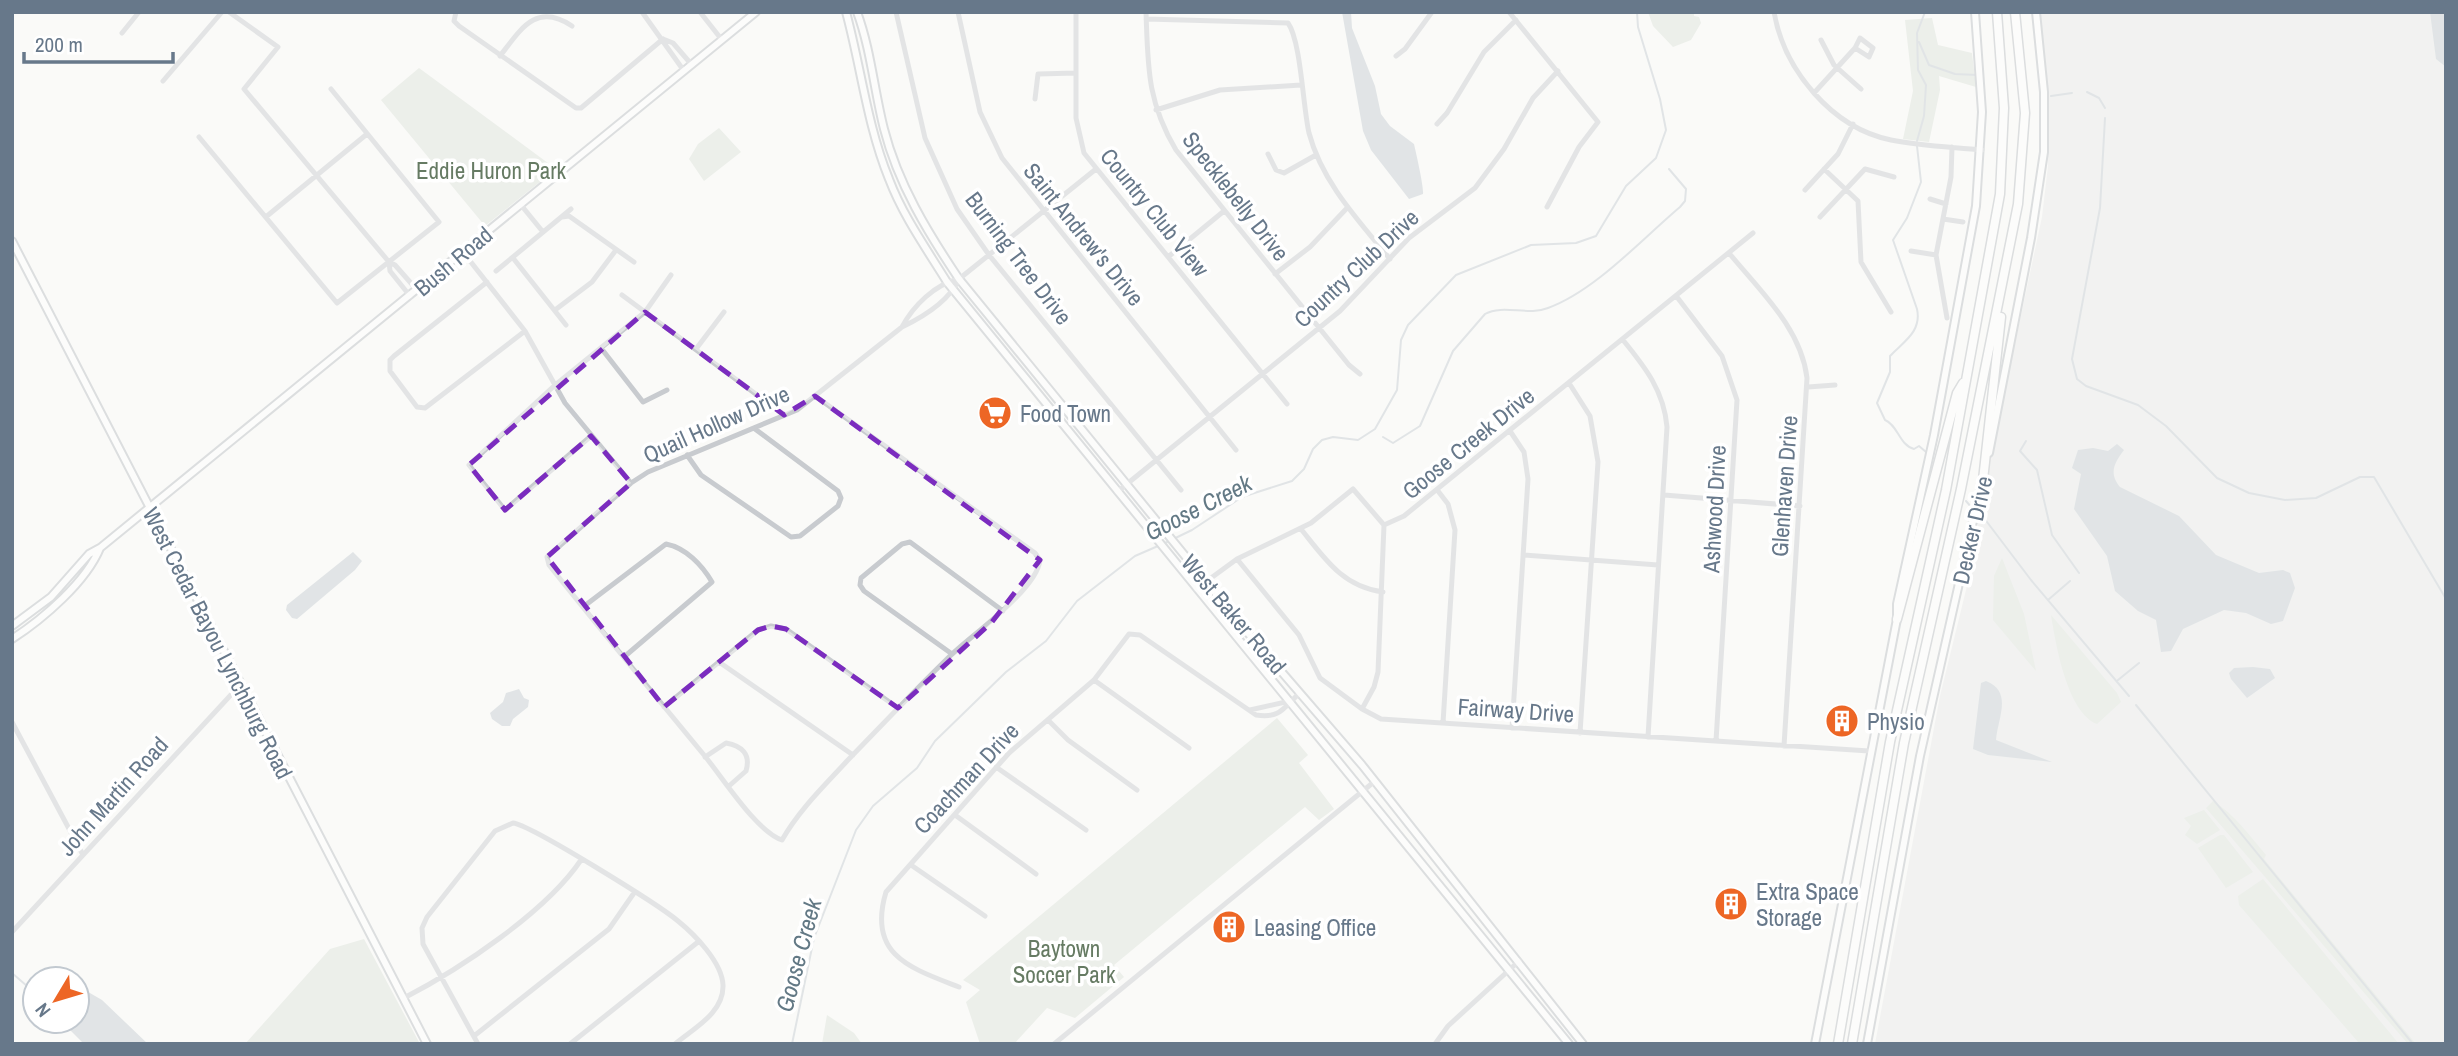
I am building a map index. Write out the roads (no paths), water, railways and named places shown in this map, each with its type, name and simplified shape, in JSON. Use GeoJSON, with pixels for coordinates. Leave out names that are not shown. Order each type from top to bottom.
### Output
{"type":"FeatureCollection","features":[{"type":"Feature","properties":{"kind":"highway","name":"Decker Drive"},"geometry":{"type":"LineString","coordinates":[[1838,1044],[1890,742],[1946,490],[2001,182],[2003,71],[1997,12]]}},
{"type":"Feature","properties":{"kind":"highway","name":"Decker Drive"},"geometry":{"type":"LineString","coordinates":[[1852,1044],[1904,743],[2005,275],[2024,150],[2022,60],[2015,12]]}},
{"type":"Feature","properties":{"kind":"highway"},"geometry":{"type":"LineString","coordinates":[[1983,480],[2005,275]]}},
{"type":"Feature","properties":{"kind":"highway"},"geometry":{"type":"LineString","coordinates":[[1897,620],[1957,393],[1966,377]]}},
{"type":"Feature","properties":{"kind":"main road","name":"Bush Road"},"geometry":{"type":"LineString","coordinates":[[100,548],[756,12]]}},
{"type":"Feature","properties":{"kind":"main road","name":"West Baker Road"},"geometry":{"type":"LineString","coordinates":[[846,12],[870,117],[889,180],[912,226],[947,282],[1569,1044]]}},
{"type":"Feature","properties":{"kind":"main road","name":"West Baker Road"},"geometry":{"type":"LineString","coordinates":[[857,12],[885,131],[901,177],[934,243],[1022,357],[1181,552],[1375,781],[1583,1044]]}},
{"type":"Feature","properties":{"kind":"main road"},"geometry":{"type":"LineString","coordinates":[[1815,1044],[1869,751],[1897,620],[1896,604],[1932,445],[1971,235],[1982,149],[1981,68],[1975,12]]}},
{"type":"Feature","properties":{"kind":"main road","name":"Decker Drive"},"geometry":{"type":"LineString","coordinates":[[1867,1044],[1923,745],[1983,480],[2027,261],[2044,152],[2044,92],[2036,12]]}},
{"type":"Feature","properties":{"kind":"main road"},"geometry":{"type":"LineString","coordinates":[[861,74],[872,71]]}},
{"type":"Feature","properties":{"kind":"main road"},"geometry":{"type":"LineString","coordinates":[[889,180],[901,177]]}},
{"type":"Feature","properties":{"kind":"main road","name":"West Cedar Bayou Lynchburg Road"},"geometry":{"type":"LineString","coordinates":[[12,241],[427,1044]]}},
{"type":"Feature","properties":{"kind":"main road"},"geometry":{"type":"LineString","coordinates":[[1014,365],[1022,357]]}},
{"type":"Feature","properties":{"kind":"main road"},"geometry":{"type":"LineString","coordinates":[[12,626],[51,597],[89,554],[100,548]]}},
{"type":"Feature","properties":{"kind":"main road"},"geometry":{"type":"LineString","coordinates":[[12,639],[59,602],[96,559],[100,548]]}},
{"type":"Feature","properties":{"kind":"main road"},"geometry":{"type":"LineString","coordinates":[[1434,876],[1444,868]]}},
{"type":"Feature","properties":{"kind":"street"},"geometry":{"type":"LineString","coordinates":[[122,33],[139,12]]}},
{"type":"Feature","properties":{"kind":"street"},"geometry":{"type":"LineString","coordinates":[[163,81],[222,12]]}},
{"type":"Feature","properties":{"kind":"street"},"geometry":{"type":"LineString","coordinates":[[229,12],[278,47],[244,89],[388,262],[390,271],[410,296]]}},
{"type":"Feature","properties":{"kind":"street"},"geometry":{"type":"LineString","coordinates":[[456,12],[454,21],[459,26],[576,108],[581,108],[663,39]]}},
{"type":"Feature","properties":{"kind":"street"},"geometry":{"type":"LineString","coordinates":[[642,12],[663,39],[673,43],[692,65]]}},
{"type":"Feature","properties":{"kind":"street"},"geometry":{"type":"LineString","coordinates":[[700,12],[722,40]]}},
{"type":"Feature","properties":{"kind":"street","name":"Burning Tree Drive"},"geometry":{"type":"LineString","coordinates":[[896,12],[920,123],[953,202],[989,255],[1181,490]]}},
{"type":"Feature","properties":{"kind":"street","name":"Saint Andrew's Drive"},"geometry":{"type":"LineString","coordinates":[[958,12],[974,91],[986,127],[1007,165],[1236,450]]}},
{"type":"Feature","properties":{"kind":"street","name":"Country Club View"},"geometry":{"type":"LineString","coordinates":[[1076,12],[1077,128],[1084,153],[1287,404]]}},
{"type":"Feature","properties":{"kind":"street"},"geometry":{"type":"LineString","coordinates":[[1396,56],[1405,49],[1432,12]]}},
{"type":"Feature","properties":{"kind":"street"},"geometry":{"type":"LineString","coordinates":[[1509,12],[1598,122],[1579,147],[1547,206]]}},
{"type":"Feature","properties":{"kind":"street"},"geometry":{"type":"LineString","coordinates":[[1774,12],[1782,45],[1814,93],[1835,113],[1889,140],[1982,149]]}},
{"type":"Feature","properties":{"kind":"street"},"geometry":{"type":"LineString","coordinates":[[500,56],[532,20],[550,16],[572,26]]}},
{"type":"Feature","properties":{"kind":"street"},"geometry":{"type":"LineString","coordinates":[[1146,16],[1288,23],[1316,155],[1328,179],[1390,258]]}},
{"type":"Feature","properties":{"kind":"street","name":"Specklebelly Drive"},"geometry":{"type":"LineString","coordinates":[[1146,16],[1146,60],[1156,110],[1176,150],[1319,328],[1360,374]]}},
{"type":"Feature","properties":{"kind":"street"},"geometry":{"type":"LineString","coordinates":[[1437,124],[1447,113],[1484,52],[1516,20]]}},
{"type":"Feature","properties":{"kind":"street"},"geometry":{"type":"LineString","coordinates":[[663,39],[664,47],[684,71]]}},
{"type":"Feature","properties":{"kind":"street"},"geometry":{"type":"LineString","coordinates":[[1821,40],[1835,67],[1861,89]]}},
{"type":"Feature","properties":{"kind":"street"},"geometry":{"type":"LineString","coordinates":[[1814,93],[1855,48]]}},
{"type":"Feature","properties":{"kind":"street","name":"Country Club Drive"},"geometry":{"type":"LineString","coordinates":[[1117,492],[1346,306],[1416,233],[1475,188],[1504,149],[1533,98],[1558,71]]}},
{"type":"Feature","properties":{"kind":"street"},"geometry":{"type":"LineString","coordinates":[[1035,99],[1038,74],[1076,73]]}},
{"type":"Feature","properties":{"kind":"street"},"geometry":{"type":"LineString","coordinates":[[1156,110],[1220,90],[1301,85]]}},
{"type":"Feature","properties":{"kind":"street"},"geometry":{"type":"LineString","coordinates":[[199,137],[337,303],[439,222],[331,89]]}},
{"type":"Feature","properties":{"kind":"street"},"geometry":{"type":"LineString","coordinates":[[1805,190],[1838,154],[1853,124]]}},
{"type":"Feature","properties":{"kind":"street"},"geometry":{"type":"LineString","coordinates":[[267,216],[367,134]]}},
{"type":"Feature","properties":{"kind":"street"},"geometry":{"type":"LineString","coordinates":[[1947,318],[1936,255],[1951,177],[1952,147]]}},
{"type":"Feature","properties":{"kind":"street"},"geometry":{"type":"LineString","coordinates":[[1268,154],[1274,167],[1284,173],[1316,155]]}},
{"type":"Feature","properties":{"kind":"street"},"geometry":{"type":"LineString","coordinates":[[954,290],[960,279],[1096,169]]}},
{"type":"Feature","properties":{"kind":"street"},"geometry":{"type":"LineString","coordinates":[[1824,169],[1858,201],[1861,262],[1891,312]]}},
{"type":"Feature","properties":{"kind":"street"},"geometry":{"type":"LineString","coordinates":[[1820,217],[1866,169],[1894,177]]}},
{"type":"Feature","properties":{"kind":"street"},"geometry":{"type":"LineString","coordinates":[[1930,199],[1945,204]]}},
{"type":"Feature","properties":{"kind":"street"},"geometry":{"type":"LineString","coordinates":[[521,205],[543,232]]}},
{"type":"Feature","properties":{"kind":"street"},"geometry":{"type":"LineString","coordinates":[[1275,274],[1310,247],[1349,207]]}},
{"type":"Feature","properties":{"kind":"street"},"geometry":{"type":"LineString","coordinates":[[496,271],[571,209]]}},
{"type":"Feature","properties":{"kind":"street"},"geometry":{"type":"LineString","coordinates":[[1168,257],[1224,211]]}},
{"type":"Feature","properties":{"kind":"street"},"geometry":{"type":"LineString","coordinates":[[562,217],[569,216],[634,262]]}},
{"type":"Feature","properties":{"kind":"street"},"geometry":{"type":"LineString","coordinates":[[1943,219],[1964,222]]}},
{"type":"Feature","properties":{"kind":"street","name":"Goose Creek Drive"},"geometry":{"type":"LineString","coordinates":[[1384,525],[1404,516],[1438,491],[1754,233]]}},
{"type":"Feature","properties":{"kind":"street"},"geometry":{"type":"LineString","coordinates":[[555,310],[592,282],[616,250]]}},
{"type":"Feature","properties":{"kind":"street"},"geometry":{"type":"LineString","coordinates":[[1911,251],[1936,255]]}},
{"type":"Feature","properties":{"kind":"street"},"geometry":{"type":"LineString","coordinates":[[463,252],[524,331],[555,386],[591,436],[631,483]]}},
{"type":"Feature","properties":{"kind":"street","name":"Glenhaven Drive"},"geometry":{"type":"LineString","coordinates":[[1729,253],[1792,332],[1803,356],[1808,387],[1784,746]]}},
{"type":"Feature","properties":{"kind":"street"},"geometry":{"type":"LineString","coordinates":[[513,258],[566,325]]}},
{"type":"Feature","properties":{"kind":"street"},"geometry":{"type":"LineString","coordinates":[[388,262],[396,265],[417,290]]}},
{"type":"Feature","properties":{"kind":"street"},"geometry":{"type":"LineString","coordinates":[[591,436],[505,510],[470,469],[471,461],[555,386],[645,312],[671,275]]}},
{"type":"Feature","properties":{"kind":"street","name":"Quail Hollow Drive"},"geometry":{"type":"LineString","coordinates":[[902,327],[911,311],[947,282],[960,279]]}},
{"type":"Feature","properties":{"kind":"street"},"geometry":{"type":"LineString","coordinates":[[487,282],[390,360],[390,372],[417,407],[430,406],[524,331]]}},
{"type":"Feature","properties":{"kind":"street","name":"Quail Hollow Drive"},"geometry":{"type":"LineString","coordinates":[[583,607],[549,565],[547,557],[631,483],[687,455],[785,415],[815,396],[902,327],[919,319],[954,290]]}},
{"type":"Feature","properties":{"kind":"street"},"geometry":{"type":"LineString","coordinates":[[622,295],[785,415]]}},
{"type":"Feature","properties":{"kind":"street","name":"Ashwood Drive"},"geometry":{"type":"LineString","coordinates":[[1676,297],[1723,356],[1734,382],[1738,411],[1716,741]]}},
{"type":"Feature","properties":{"kind":"street"},"geometry":{"type":"LineString","coordinates":[[696,349],[724,312]]}},
{"type":"Feature","properties":{"kind":"street"},"geometry":{"type":"LineString","coordinates":[[1623,340],[1648,371],[1666,415],[1664,495],[1648,737]]}},
{"type":"Feature","properties":{"kind":"street"},"geometry":{"type":"LineString","coordinates":[[601,348],[643,402],[667,390]]}},
{"type":"Feature","properties":{"kind":"street"},"geometry":{"type":"LineString","coordinates":[[1569,383],[1590,416],[1597,445],[1580,733]]}},
{"type":"Feature","properties":{"kind":"street"},"geometry":{"type":"LineString","coordinates":[[1808,387],[1835,385]]}},
{"type":"Feature","properties":{"kind":"street"},"geometry":{"type":"LineString","coordinates":[[624,657],[712,582],[703,566],[675,546],[666,544],[583,607],[705,757],[771,836],[782,840],[804,808],[853,755],[952,654],[1003,611],[1035,572],[1040,560],[1035,553],[815,396]]}},
{"type":"Feature","properties":{"kind":"street"},"geometry":{"type":"LineString","coordinates":[[687,455],[701,475],[796,538],[838,506],[841,498],[838,491],[755,429]]}},
{"type":"Feature","properties":{"kind":"street"},"geometry":{"type":"LineString","coordinates":[[1510,431],[1524,452],[1528,471],[1512,728]]}},
{"type":"Feature","properties":{"kind":"street"},"geometry":{"type":"LineString","coordinates":[[1196,589],[1237,559],[1301,529],[1326,513],[1353,489],[1384,525],[1377,679],[1362,709]]}},
{"type":"Feature","properties":{"kind":"street"},"geometry":{"type":"LineString","coordinates":[[1438,491],[1448,505],[1455,530],[1443,723]]}},
{"type":"Feature","properties":{"kind":"street"},"geometry":{"type":"LineString","coordinates":[[1664,495],[1800,506]]}},
{"type":"Feature","properties":{"kind":"street"},"geometry":{"type":"LineString","coordinates":[[1301,529],[1345,580],[1367,590],[1383,592]]}},
{"type":"Feature","properties":{"kind":"street"},"geometry":{"type":"LineString","coordinates":[[952,654],[864,591],[860,585],[861,578],[902,544],[910,542],[1003,611]]}},
{"type":"Feature","properties":{"kind":"street"},"geometry":{"type":"LineString","coordinates":[[1523,555],[1658,565]]}},
{"type":"Feature","properties":{"kind":"street","name":"Fairway Drive"},"geometry":{"type":"LineString","coordinates":[[1237,559],[1299,635],[1320,678],[1362,709],[1387,720],[1869,751]]}},
{"type":"Feature","properties":{"kind":"street"},"geometry":{"type":"LineString","coordinates":[[664,707],[758,630],[778,626],[898,708]]}},
{"type":"Feature","properties":{"kind":"street","name":"Coachman Drive"},"geometry":{"type":"LineString","coordinates":[[959,987],[908,968],[892,952],[882,931],[881,910],[886,892],[1023,738],[1094,680],[1126,637],[1134,633],[1248,710],[1290,701],[1300,693]]}},
{"type":"Feature","properties":{"kind":"street"},"geometry":{"type":"LineString","coordinates":[[719,662],[853,755]]}},
{"type":"Feature","properties":{"kind":"street"},"geometry":{"type":"LineString","coordinates":[[1094,680],[1189,748]]}},
{"type":"Feature","properties":{"kind":"street","name":"John Martin Road"},"geometry":{"type":"LineString","coordinates":[[12,932],[240,685]]}},
{"type":"Feature","properties":{"kind":"street"},"geometry":{"type":"LineString","coordinates":[[1048,720],[1068,740],[1138,790]]}},
{"type":"Feature","properties":{"kind":"street"},"geometry":{"type":"LineString","coordinates":[[12,722],[83,855]]}},
{"type":"Feature","properties":{"kind":"street"},"geometry":{"type":"LineString","coordinates":[[705,757],[726,743],[741,748],[746,754],[746,771],[729,786]]}},
{"type":"Feature","properties":{"kind":"street"},"geometry":{"type":"LineString","coordinates":[[996,767],[1086,830]]}},
{"type":"Feature","properties":{"kind":"street"},"geometry":{"type":"LineString","coordinates":[[1055,1044],[1375,781]]}},
{"type":"Feature","properties":{"kind":"street"},"geometry":{"type":"LineString","coordinates":[[955,815],[1036,874]]}},
{"type":"Feature","properties":{"kind":"street"},"geometry":{"type":"LineString","coordinates":[[478,1044],[423,944],[422,928],[427,917],[495,831],[508,823],[520,823],[677,920],[698,942],[722,976],[723,987],[716,1009],[675,1044]]}},
{"type":"Feature","properties":{"kind":"street"},"geometry":{"type":"LineString","coordinates":[[404,998],[459,968],[558,889],[581,860]]}},
{"type":"Feature","properties":{"kind":"street"},"geometry":{"type":"LineString","coordinates":[[911,865],[985,916]]}},
{"type":"Feature","properties":{"kind":"street"},"geometry":{"type":"LineString","coordinates":[[474,1036],[609,929],[634,893]]}},
{"type":"Feature","properties":{"kind":"street"},"geometry":{"type":"LineString","coordinates":[[570,1044],[698,942]]}},
{"type":"Feature","properties":{"kind":"street"},"geometry":{"type":"LineString","coordinates":[[1435,1044],[1448,1026],[1519,961]]}},
{"type":"Feature","properties":{"kind":"waterway","name":"Goose Creek"},"geometry":{"type":"LineString","coordinates":[[1163,544],[1192,530],[1242,497],[1292,481],[1304,469],[1313,449],[1322,440],[1333,437],[1358,440],[1375,429],[1397,390],[1401,340],[1408,325],[1456,275],[1531,245],[1576,243],[1596,236],[1626,186],[1656,158],[1666,130],[1660,99],[1638,27],[1637,12]]}},
{"type":"Feature","properties":{"kind":"waterway"},"geometry":{"type":"LineString","coordinates":[[1917,141],[1924,116],[1926,85],[1918,70],[1917,33],[1925,12]]}},
{"type":"Feature","properties":{"kind":"waterway"},"geometry":{"type":"LineString","coordinates":[[1919,42],[1929,65],[1955,74],[1977,75]]}},
{"type":"Feature","properties":{"kind":"waterway"},"geometry":{"type":"LineString","coordinates":[[2087,92],[2099,98],[2105,108]]}},
{"type":"Feature","properties":{"kind":"waterway"},"geometry":{"type":"LineString","coordinates":[[2051,96],[2072,93]]}},
{"type":"Feature","properties":{"kind":"waterway"},"geometry":{"type":"LineString","coordinates":[[2105,118],[2100,208],[2072,359],[2077,379],[2086,386],[2138,405],[2166,426],[2217,478],[2249,493],[2285,500],[2316,498],[2360,477],[2374,477],[2446,599]]}},
{"type":"Feature","properties":{"kind":"waterway"},"geometry":{"type":"LineString","coordinates":[[1917,146],[1921,182],[1907,218],[1893,240],[1917,309],[1917,324],[1910,336],[1890,356],[1890,372],[1877,403],[1885,420],[1905,443],[1914,449],[1919,446],[1926,452]]}},
{"type":"Feature","properties":{"kind":"waterway"},"geometry":{"type":"LineString","coordinates":[[1383,437],[1393,443],[1420,426],[1453,351],[1485,314],[1500,310],[1540,310],[1566,300],[1600,277],[1680,207],[1685,201],[1686,189],[1669,169]]}},
{"type":"Feature","properties":{"kind":"waterway"},"geometry":{"type":"LineString","coordinates":[[2026,441],[2020,451],[2037,470],[2052,535],[2079,573]]}},
{"type":"Feature","properties":{"kind":"waterway"},"geometry":{"type":"LineString","coordinates":[[1966,501],[1972,508]]}},
{"type":"Feature","properties":{"kind":"waterway"},"geometry":{"type":"LineString","coordinates":[[1978,515],[1984,518],[2031,580],[2129,696]]}},
{"type":"Feature","properties":{"kind":"waterway","name":"Goose Creek"},"geometry":{"type":"LineString","coordinates":[[792,1044],[814,938],[856,830],[873,806],[917,768],[935,741],[1006,672],[1046,641],[1077,601],[1135,556],[1158,546]]}},
{"type":"Feature","properties":{"kind":"waterway"},"geometry":{"type":"LineString","coordinates":[[2048,600],[2070,581]]}},
{"type":"Feature","properties":{"kind":"waterway"},"geometry":{"type":"LineString","coordinates":[[2118,680],[2139,663]]}},
{"type":"Feature","properties":{"kind":"waterway"},"geometry":{"type":"LineString","coordinates":[[2136,705],[2413,1044]]}},
{"type":"Feature","properties":{"kind":"waterway"},"geometry":{"type":"LineString","coordinates":[[12,973],[21,981]]}},
{"type":"Feature","properties":{"kind":"place","name":"Food Town"},"geometry":{"type":"Point","coordinates":[995,413]}},
{"type":"Feature","properties":{"kind":"place","name":"Physio"},"geometry":{"type":"Point","coordinates":[1842,721]}},
{"type":"Feature","properties":{"kind":"place","name":"Extra Space Storage"},"geometry":{"type":"Point","coordinates":[1731,904]}},
{"type":"Feature","properties":{"kind":"place","name":"Leasing Office"},"geometry":{"type":"Point","coordinates":[1229,927]}},
{"type":"Feature","properties":{"kind":"park label","name":"Eddie Huron Park"},"geometry":{"type":"Point","coordinates":[491,170]}},
{"type":"Feature","properties":{"kind":"park label","name":"Baytown Soccer Park"},"geometry":{"type":"Point","coordinates":[1064,961]}}]}
